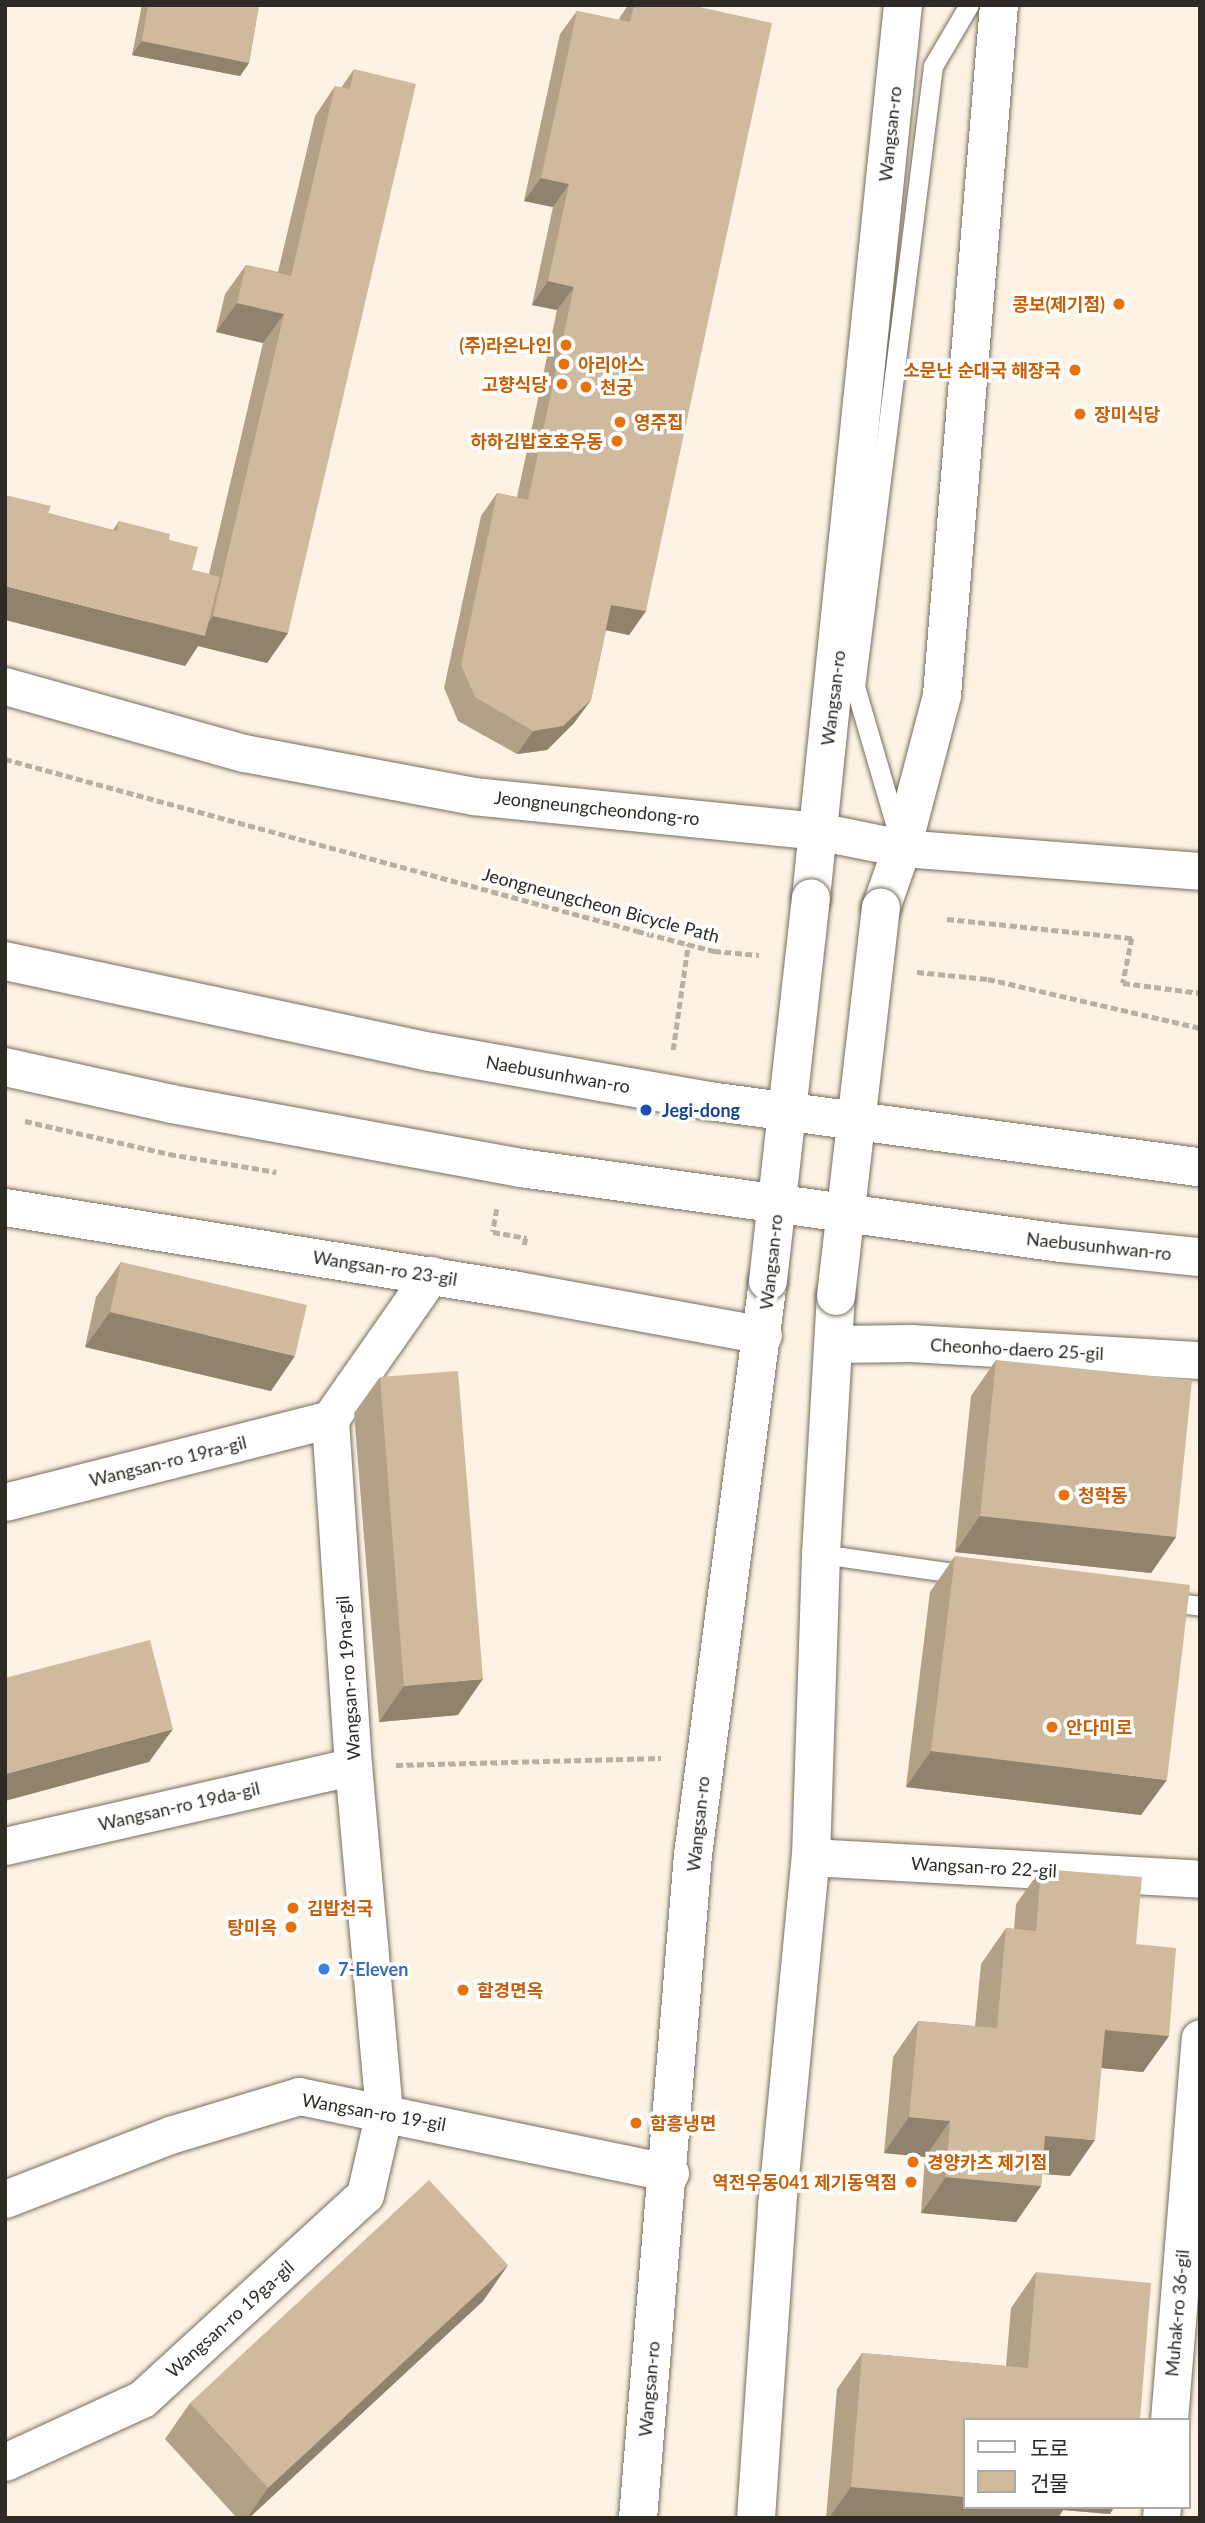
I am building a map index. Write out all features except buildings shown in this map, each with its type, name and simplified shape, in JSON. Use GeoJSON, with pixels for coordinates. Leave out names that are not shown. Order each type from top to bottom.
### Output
{"type":"FeatureCollection","features":[{"type":"Feature","properties":{"kind":"main road","name":"Wangsan-ro"},"geometry":{"type":"LineString","coordinates":[[638,2518],[670,2174],[693,1855],[763,1335],[845,598],[903,5]]}},
{"type":"Feature","properties":{"kind":"main road"},"geometry":{"type":"LineString","coordinates":[[756,2518],[777,2207],[811,1857],[821,1554],[836,1296],[881,908],[902,848],[942,695],[999,5]]}},
{"type":"Feature","properties":{"kind":"main road","name":"Naebusunhwan-ro"},"geometry":{"type":"LineString","coordinates":[[5,961],[431,1052],[709,1101],[1200,1167]]}},
{"type":"Feature","properties":{"kind":"main road","name":"Naebusunhwan-ro"},"geometry":{"type":"LineString","coordinates":[[5,1067],[172,1104],[521,1168],[1061,1243],[1200,1257]]}},
{"type":"Feature","properties":{"kind":"street","name":"Jeongneungcheondong-ro"},"geometry":{"type":"LineString","coordinates":[[5,686],[244,753],[473,796],[817,831],[902,848],[1200,871]]}},
{"type":"Feature","properties":{"kind":"street","name":"Wangsan-ro 23-gil"},"geometry":{"type":"LineString","coordinates":[[5,1207],[431,1275],[763,1335]]}},
{"type":"Feature","properties":{"kind":"street"},"geometry":{"type":"LineString","coordinates":[[330,1419],[431,1275]]}},
{"type":"Feature","properties":{"kind":"street","name":"Cheonho-daero 25-gil"},"geometry":{"type":"LineString","coordinates":[[835,1344],[911,1343],[1200,1360]]}},
{"type":"Feature","properties":{"kind":"street","name":"Wangsan-ro 19ra-gil"},"geometry":{"type":"LineString","coordinates":[[5,1502],[330,1419]]}},
{"type":"Feature","properties":{"kind":"street","name":"Wangsan-ro 19na-gil"},"geometry":{"type":"LineString","coordinates":[[330,1419],[354,1766],[384,2112]]}},
{"type":"Feature","properties":{"kind":"street","name":"Wangsan-ro 19da-gil"},"geometry":{"type":"LineString","coordinates":[[5,1846],[354,1766]]}},
{"type":"Feature","properties":{"kind":"street","name":"Wangsan-ro 22-gil"},"geometry":{"type":"LineString","coordinates":[[811,1857],[1200,1879]]}},
{"type":"Feature","properties":{"kind":"street","name":"Muhak-ro 36-gil"},"geometry":{"type":"LineString","coordinates":[[1169,2418],[1200,2038]]}},
{"type":"Feature","properties":{"kind":"street","name":"Wangsan-ro 19-gil"},"geometry":{"type":"LineString","coordinates":[[5,2199],[170,2135],[299,2096],[670,2174]]}},
{"type":"Feature","properties":{"kind":"street","name":"Wangsan-ro 19ga-gil"},"geometry":{"type":"LineString","coordinates":[[5,2462],[142,2399],[365,2195],[384,2112]]}},
{"type":"Feature","properties":{"kind":"lane"},"geometry":{"type":"LineString","coordinates":[[899,47],[910,5]]}},
{"type":"Feature","properties":{"kind":"lane","name":"Wangsan-ro"},"geometry":{"type":"LineString","coordinates":[[902,848],[855,687],[933,66],[969,5]]}},
{"type":"Feature","properties":{"kind":"lane"},"geometry":{"type":"LineString","coordinates":[[821,1554],[983,1577]]}},
{"type":"Feature","properties":{"kind":"lane"},"geometry":{"type":"LineString","coordinates":[[1146,1599],[1200,1606]]}},
{"type":"Feature","properties":{"kind":"path","name":"Jeongneungcheon Bicycle Path"},"geometry":{"type":"LineString","coordinates":[[5,758],[650,935],[715,951],[769,956]]}},
{"type":"Feature","properties":{"kind":"path"},"geometry":{"type":"LineString","coordinates":[[947,919],[1132,938],[1123,983],[1200,993]]}},
{"type":"Feature","properties":{"kind":"path"},"geometry":{"type":"LineString","coordinates":[[906,971],[988,979],[1200,1028]]}},
{"type":"Feature","properties":{"kind":"path"},"geometry":{"type":"LineString","coordinates":[[354,1766],[670,1758]]}},
{"type":"Feature","properties":{"kind":"pier"},"geometry":{"type":"Polygon","coordinates":[[[5,897],[183,941],[532,1013],[1200,1104],[1200,1281],[636,1202],[192,1131],[5,1085],[5,897]]]}},
{"type":"Feature","properties":{"kind":"place","name":"콩보(제기점)"},"geometry":{"type":"Point","coordinates":[1119,304]}},
{"type":"Feature","properties":{"kind":"place","name":"(주)라온나인"},"geometry":{"type":"Point","coordinates":[566,345]}},
{"type":"Feature","properties":{"kind":"place","name":"아리아스"},"geometry":{"type":"Point","coordinates":[564,364]}},
{"type":"Feature","properties":{"kind":"place","name":"소문난 순대국 해장국"},"geometry":{"type":"Point","coordinates":[1075,370]}},
{"type":"Feature","properties":{"kind":"place","name":"고향식당"},"geometry":{"type":"Point","coordinates":[562,384]}},
{"type":"Feature","properties":{"kind":"place","name":"천궁"},"geometry":{"type":"Point","coordinates":[586,387]}},
{"type":"Feature","properties":{"kind":"place","name":"장미식당"},"geometry":{"type":"Point","coordinates":[1080,414]}},
{"type":"Feature","properties":{"kind":"place","name":"영주집"},"geometry":{"type":"Point","coordinates":[620,422]}},
{"type":"Feature","properties":{"kind":"place","name":"하하김밥호호우동"},"geometry":{"type":"Point","coordinates":[617,441]}},
{"type":"Feature","properties":{"kind":"place","name":"Jegi-dong"},"geometry":{"type":"Point","coordinates":[646,1110]}},
{"type":"Feature","properties":{"kind":"place","name":"청학동"},"geometry":{"type":"Point","coordinates":[1064,1495]}},
{"type":"Feature","properties":{"kind":"place","name":"안다미로"},"geometry":{"type":"Point","coordinates":[1052,1727]}},
{"type":"Feature","properties":{"kind":"place","name":"김밥천국"},"geometry":{"type":"Point","coordinates":[293,1908]}},
{"type":"Feature","properties":{"kind":"place","name":"탕미옥"},"geometry":{"type":"Point","coordinates":[291,1927]}},
{"type":"Feature","properties":{"kind":"place","name":"7-Eleven"},"geometry":{"type":"Point","coordinates":[324,1969]}},
{"type":"Feature","properties":{"kind":"place","name":"함경면옥"},"geometry":{"type":"Point","coordinates":[463,1990]}},
{"type":"Feature","properties":{"kind":"place","name":"함흥냉면"},"geometry":{"type":"Point","coordinates":[636,2123]}},
{"type":"Feature","properties":{"kind":"place","name":"경양카츠 제기점"},"geometry":{"type":"Point","coordinates":[913,2162]}},
{"type":"Feature","properties":{"kind":"place","name":"역전우동041 제기동역점"},"geometry":{"type":"Point","coordinates":[911,2182]}}]}
